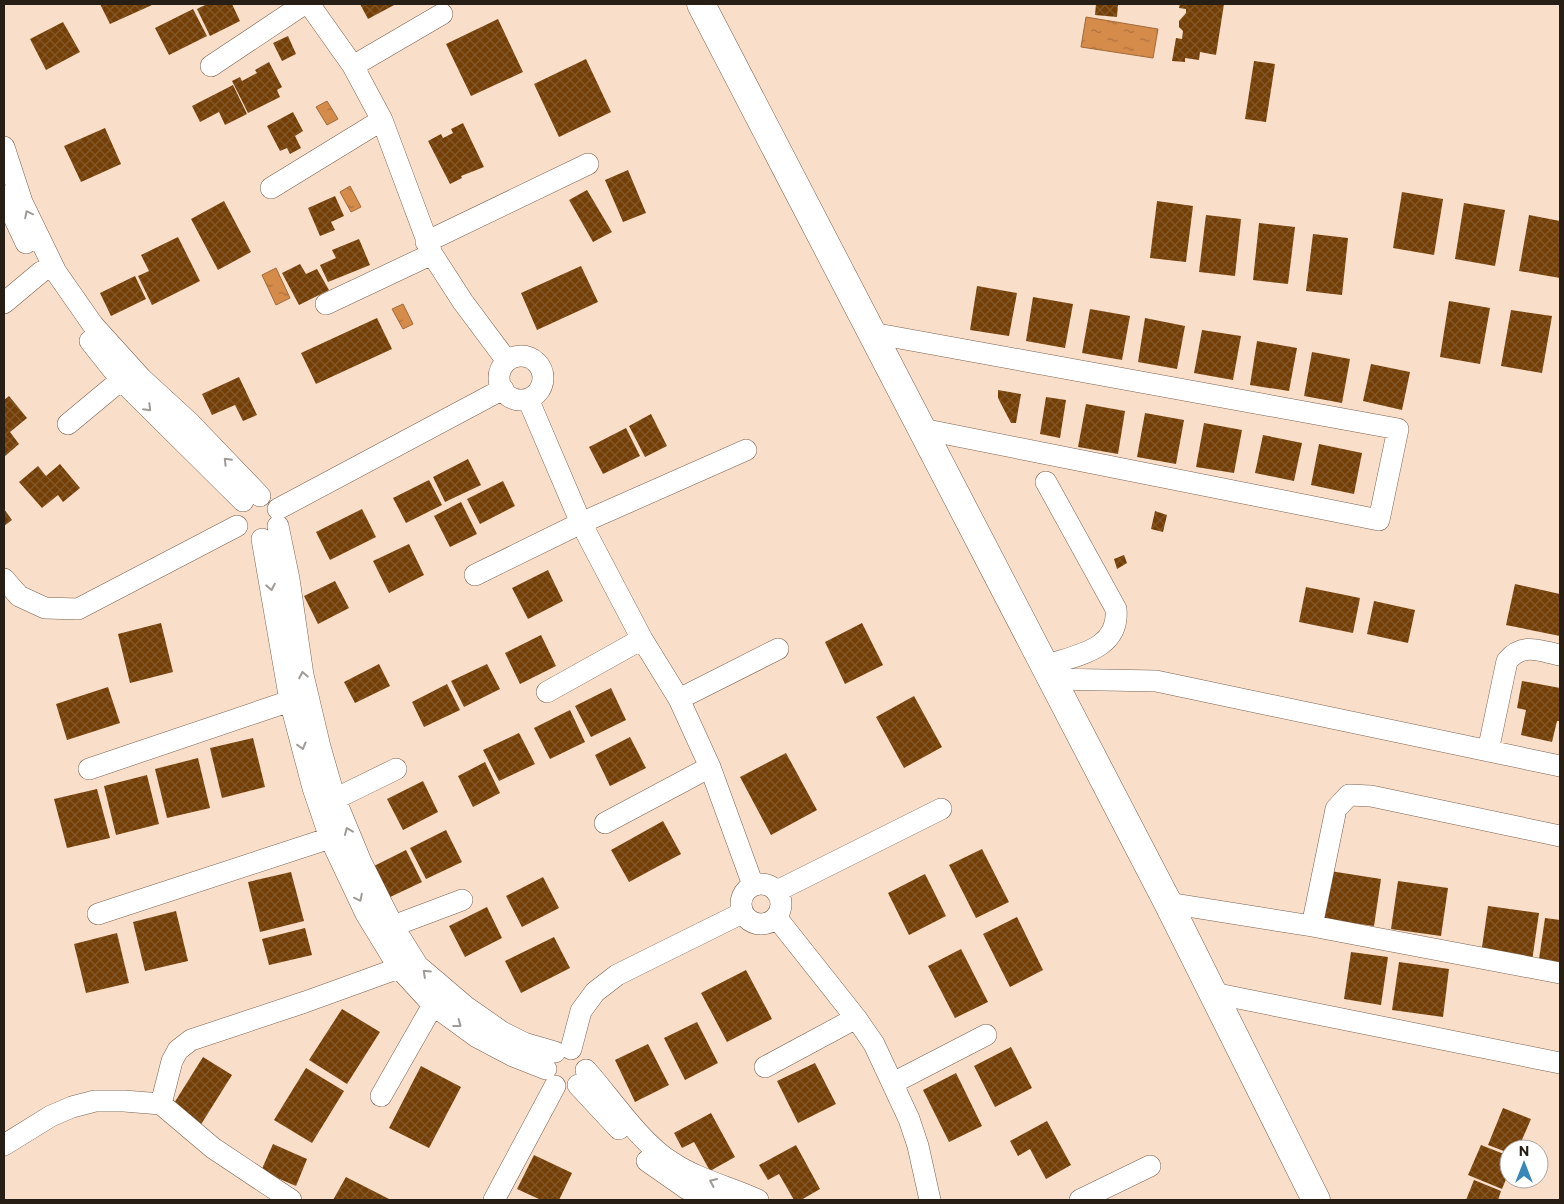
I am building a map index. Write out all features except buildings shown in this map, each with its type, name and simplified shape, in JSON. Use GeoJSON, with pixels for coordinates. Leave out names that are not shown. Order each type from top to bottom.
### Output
{"type":"FeatureCollection","features":[{"type":"Feature","properties":{"kind":"main road"},"geometry":{"type":"LineString","coordinates":[[701,4],[1168,903],[1316,1200]]}},
{"type":"Feature","properties":{"kind":"street"},"geometry":{"type":"LineString","coordinates":[[211,66],[304,4]]}},
{"type":"Feature","properties":{"kind":"street"},"geometry":{"type":"LineString","coordinates":[[309,4],[353,66],[382,120],[409,189],[429,248],[463,302],[507,361]]}},
{"type":"Feature","properties":{"kind":"street"},"geometry":{"type":"LineString","coordinates":[[353,66],[442,14]]}},
{"type":"Feature","properties":{"kind":"street"},"geometry":{"type":"LineString","coordinates":[[272,188],[382,120]]}},
{"type":"Feature","properties":{"kind":"street"},"geometry":{"type":"LineString","coordinates":[[4,147],[22,202],[56,272],[128,376]]}},
{"type":"Feature","properties":{"kind":"street"},"geometry":{"type":"LineString","coordinates":[[326,304],[588,164]]}},
{"type":"Feature","properties":{"kind":"street"},"geometry":{"type":"LineString","coordinates":[[4,196],[10,212],[41,272],[70,316],[252,499]]}},
{"type":"Feature","properties":{"kind":"street"},"geometry":{"type":"LineString","coordinates":[[4,303],[41,272]]}},
{"type":"Feature","properties":{"kind":"street"},"geometry":{"type":"LineString","coordinates":[[872,332],[1398,429],[1379,520],[922,429]]}},
{"type":"Feature","properties":{"kind":"street"},"geometry":{"type":"LineString","coordinates":[[520,356],[533,359],[539,364],[543,377],[539,391],[528,399],[521,400],[514,398],[503,389],[500,375],[507,361],[520,356]]}},
{"type":"Feature","properties":{"kind":"street"},"geometry":{"type":"LineString","coordinates":[[68,424],[128,376]]}},
{"type":"Feature","properties":{"kind":"street"},"geometry":{"type":"LineString","coordinates":[[273,525],[289,579],[303,675],[320,747],[335,799],[361,862],[393,926],[418,966],[465,1006],[502,1032],[524,1042],[557,1064],[561,1089],[572,1088],[582,1078],[584,1059],[580,1054],[557,1064],[513,1056],[477,1038],[433,1005],[399,968],[366,914],[330,838],[313,788],[290,701],[273,525],[274,502],[268,498],[252,499],[236,513],[237,526],[247,537],[254,539],[273,525],[503,389]]}},
{"type":"Feature","properties":{"kind":"street"},"geometry":{"type":"LineString","coordinates":[[528,399],[581,523],[642,639],[679,699],[710,767],[753,885]]}},
{"type":"Feature","properties":{"kind":"street"},"geometry":{"type":"LineString","coordinates":[[475,576],[581,523],[746,450]]}},
{"type":"Feature","properties":{"kind":"street"},"geometry":{"type":"LineString","coordinates":[[1046,482],[1116,609],[1117,617],[1113,633],[1102,644],[1049,673]]}},
{"type":"Feature","properties":{"kind":"street"},"geometry":{"type":"LineString","coordinates":[[4,579],[19,596],[45,608],[78,609],[237,526]]}},
{"type":"Feature","properties":{"kind":"street"},"geometry":{"type":"LineString","coordinates":[[547,692],[642,639]]}},
{"type":"Feature","properties":{"kind":"street"},"geometry":{"type":"LineString","coordinates":[[1488,751],[1508,661],[1514,653],[1526,648],[1560,655]]}},
{"type":"Feature","properties":{"kind":"street"},"geometry":{"type":"LineString","coordinates":[[679,699],[778,649]]}},
{"type":"Feature","properties":{"kind":"street"},"geometry":{"type":"LineString","coordinates":[[1049,673],[1156,681],[1560,766]]}},
{"type":"Feature","properties":{"kind":"street"},"geometry":{"type":"LineString","coordinates":[[89,769],[290,701]]}},
{"type":"Feature","properties":{"kind":"street"},"geometry":{"type":"LineString","coordinates":[[605,823],[710,767]]}},
{"type":"Feature","properties":{"kind":"street"},"geometry":{"type":"LineString","coordinates":[[335,799],[396,769]]}},
{"type":"Feature","properties":{"kind":"street"},"geometry":{"type":"LineString","coordinates":[[1312,926],[1336,810],[1349,795],[1371,796],[1560,836]]}},
{"type":"Feature","properties":{"kind":"street"},"geometry":{"type":"LineString","coordinates":[[777,890],[941,809]]}},
{"type":"Feature","properties":{"kind":"street"},"geometry":{"type":"LineString","coordinates":[[98,914],[330,838]]}},
{"type":"Feature","properties":{"kind":"street"},"geometry":{"type":"LineString","coordinates":[[767,884],[777,890],[781,907],[771,922],[753,923],[742,913],[740,900],[743,893],[753,885],[767,884]]}},
{"type":"Feature","properties":{"kind":"street"},"geometry":{"type":"LineString","coordinates":[[393,926],[462,900]]}},
{"type":"Feature","properties":{"kind":"street"},"geometry":{"type":"LineString","coordinates":[[1168,903],[1312,926],[1560,973]]}},
{"type":"Feature","properties":{"kind":"street"},"geometry":{"type":"LineString","coordinates":[[494,1200],[581,1011],[595,992],[617,975],[742,913]]}},
{"type":"Feature","properties":{"kind":"street"},"geometry":{"type":"LineString","coordinates":[[776,917],[856,1018],[874,1044],[910,1119],[930,1200]]}},
{"type":"Feature","properties":{"kind":"street"},"geometry":{"type":"LineString","coordinates":[[161,1104],[172,1061],[178,1050],[191,1040],[399,968]]}},
{"type":"Feature","properties":{"kind":"street"},"geometry":{"type":"LineString","coordinates":[[1213,994],[1560,1063]]}},
{"type":"Feature","properties":{"kind":"street"},"geometry":{"type":"LineString","coordinates":[[381,1096],[433,1005]]}},
{"type":"Feature","properties":{"kind":"street"},"geometry":{"type":"LineString","coordinates":[[766,1067],[856,1018]]}},
{"type":"Feature","properties":{"kind":"street"},"geometry":{"type":"LineString","coordinates":[[893,1083],[986,1035]]}},
{"type":"Feature","properties":{"kind":"street"},"geometry":{"type":"LineString","coordinates":[[582,1078],[645,1159],[686,1190],[717,1200]]}},
{"type":"Feature","properties":{"kind":"street"},"geometry":{"type":"LineString","coordinates":[[582,1078],[656,1150],[672,1163],[717,1184],[758,1200]]}},
{"type":"Feature","properties":{"kind":"street"},"geometry":{"type":"LineString","coordinates":[[4,1145],[51,1116],[72,1107],[96,1102],[124,1101],[161,1104],[213,1148],[291,1200]]}},
{"type":"Feature","properties":{"kind":"street"},"geometry":{"type":"LineString","coordinates":[[1080,1200],[1150,1166]]}},
{"type":"Feature","properties":{"kind":"water"},"geometry":{"type":"Polygon","coordinates":[[[1086,17],[1158,29],[1153,58],[1081,47],[1086,17]]]}},
{"type":"Feature","properties":{"kind":"water"},"geometry":{"type":"Polygon","coordinates":[[[327,101],[338,119],[327,125],[316,107],[327,101]]]}},
{"type":"Feature","properties":{"kind":"water"},"geometry":{"type":"Polygon","coordinates":[[[350,186],[361,207],[351,212],[340,192],[350,186]]]}},
{"type":"Feature","properties":{"kind":"water"},"geometry":{"type":"Polygon","coordinates":[[[276,268],[290,298],[276,305],[262,275],[276,268]]]}},
{"type":"Feature","properties":{"kind":"water"},"geometry":{"type":"Polygon","coordinates":[[[403,304],[413,324],[403,329],[392,309],[403,304]]]}}]}
